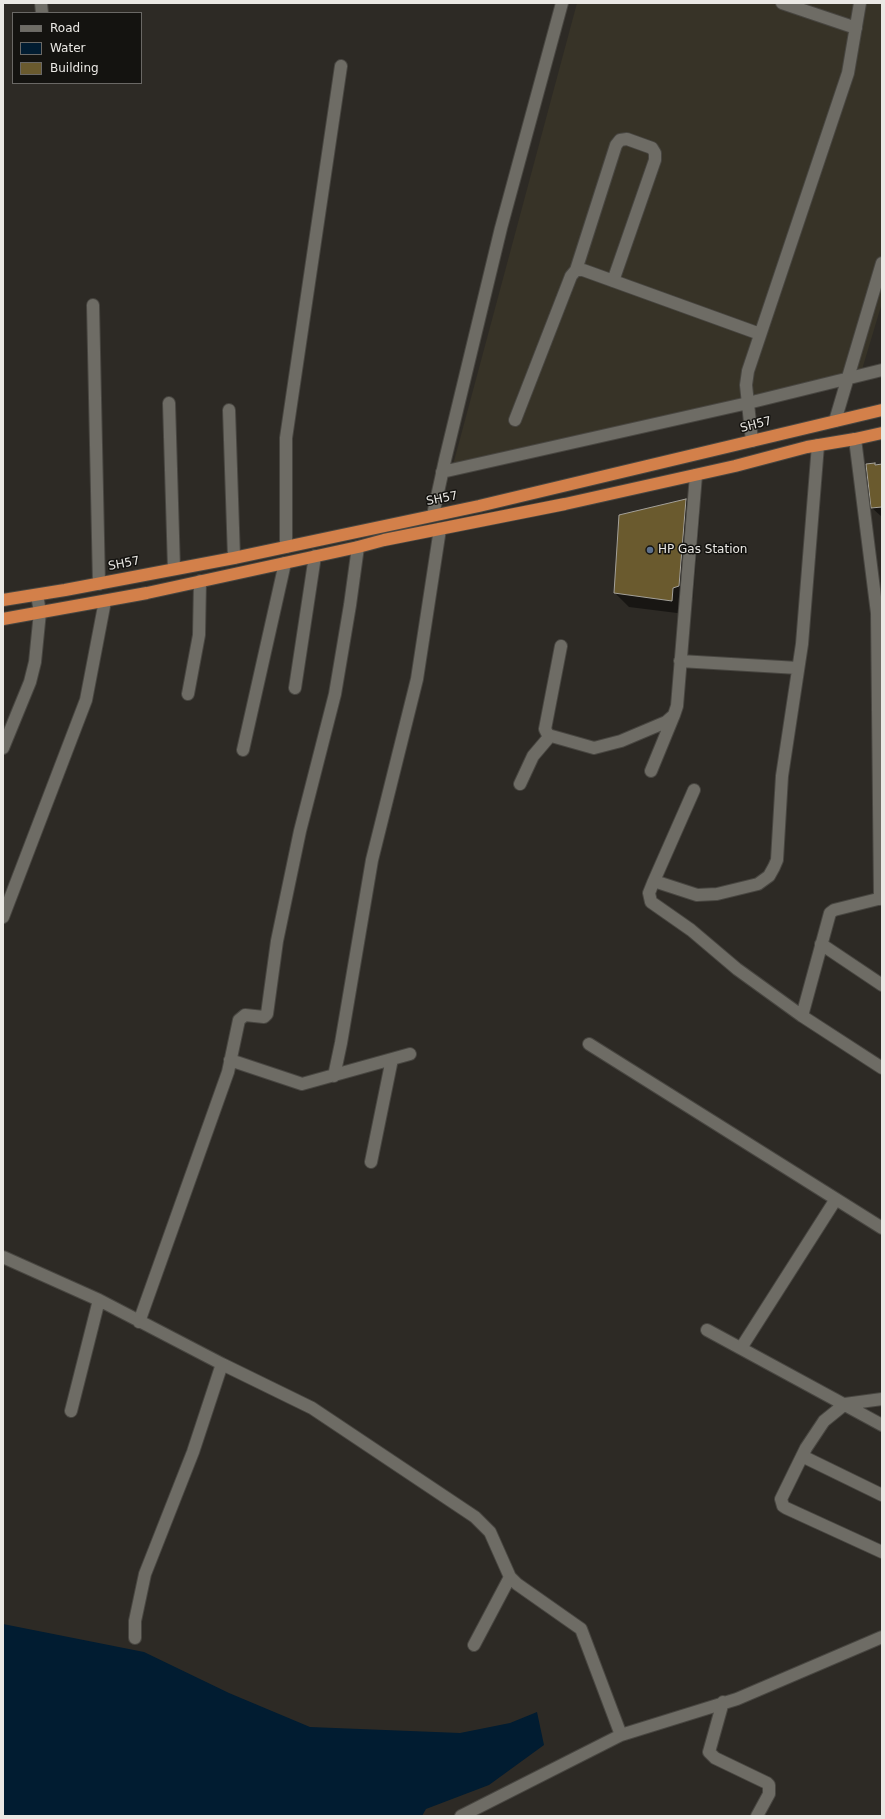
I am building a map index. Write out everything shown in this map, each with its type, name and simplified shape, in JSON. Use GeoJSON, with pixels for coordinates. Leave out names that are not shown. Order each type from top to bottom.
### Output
{"type":"FeatureCollection","features":[{"type":"Feature","properties":{"kind":"highway","name":"SH57"},"geometry":{"type":"LineString","coordinates":[[3,600],[99,584],[234,558],[479,506],[882,410]]}},
{"type":"Feature","properties":{"kind":"highway"},"geometry":{"type":"LineString","coordinates":[[3,619],[200,582],[384,540],[565,504],[696,475],[818,445],[882,433]]}},
{"type":"Feature","properties":{"kind":"highway"},"geometry":{"type":"LineString","coordinates":[[730,446],[735,466]]}},
{"type":"Feature","properties":{"kind":"street"},"geometry":{"type":"LineString","coordinates":[[433,515],[501,228],[562,3]]}},
{"type":"Feature","properties":{"kind":"street"},"geometry":{"type":"LineString","coordinates":[[782,3],[856,28]]}},
{"type":"Feature","properties":{"kind":"street"},"geometry":{"type":"LineString","coordinates":[[752,441],[746,385],[748,371],[848,73],[860,3]]}},
{"type":"Feature","properties":{"kind":"street"},"geometry":{"type":"LineString","coordinates":[[286,547],[286,438],[341,66]]}},
{"type":"Feature","properties":{"kind":"street"},"geometry":{"type":"LineString","coordinates":[[515,420],[571,276],[576,270],[616,145],[620,140],[627,139],[652,148],[656,153],[655,160],[613,281]]}},
{"type":"Feature","properties":{"kind":"street"},"geometry":{"type":"LineString","coordinates":[[835,421],[882,263]]}},
{"type":"Feature","properties":{"kind":"street"},"geometry":{"type":"LineString","coordinates":[[576,270],[583,270],[760,334]]}},
{"type":"Feature","properties":{"kind":"street"},"geometry":{"type":"LineString","coordinates":[[93,305],[99,584]]}},
{"type":"Feature","properties":{"kind":"street"},"geometry":{"type":"LineString","coordinates":[[442,472],[748,403],[848,377],[882,370]]}},
{"type":"Feature","properties":{"kind":"street"},"geometry":{"type":"LineString","coordinates":[[169,402],[174,569]]}},
{"type":"Feature","properties":{"kind":"street"},"geometry":{"type":"LineString","coordinates":[[229,410],[234,558]]}},
{"type":"Feature","properties":{"kind":"street"},"geometry":{"type":"LineString","coordinates":[[802,1016],[828,918],[834,910],[881,899],[876,613],[855,439]]}},
{"type":"Feature","properties":{"kind":"street"},"geometry":{"type":"LineString","coordinates":[[654,881],[697,895],[716,894],[758,884],[769,876],[777,860],[782,776],[802,644],[818,445]]}},
{"type":"Feature","properties":{"kind":"street"},"geometry":{"type":"LineString","coordinates":[[651,771],[674,715],[696,475]]}},
{"type":"Feature","properties":{"kind":"street"},"geometry":{"type":"LineString","coordinates":[[334,1076],[372,860],[417,679],[440,529]]}},
{"type":"Feature","properties":{"kind":"street"},"geometry":{"type":"LineString","coordinates":[[139,1322],[225,1079],[241,1017],[245,1015],[264,1018],[267,1014],[277,941],[300,831],[335,694],[358,547]]}},
{"type":"Feature","properties":{"kind":"street"},"geometry":{"type":"LineString","coordinates":[[295,688],[315,556]]}},
{"type":"Feature","properties":{"kind":"street"},"geometry":{"type":"LineString","coordinates":[[242,750],[284,563]]}},
{"type":"Feature","properties":{"kind":"street"},"geometry":{"type":"LineString","coordinates":[[188,694],[199,636],[200,582]]}},
{"type":"Feature","properties":{"kind":"street"},"geometry":{"type":"LineString","coordinates":[[3,748],[30,682],[35,662],[40,612],[37,595]]}},
{"type":"Feature","properties":{"kind":"street"},"geometry":{"type":"LineString","coordinates":[[3,917],[86,700],[105,600]]}},
{"type":"Feature","properties":{"kind":"street"},"geometry":{"type":"LineString","coordinates":[[561,646],[545,729],[550,736],[594,748],[621,741],[666,722],[674,715]]}},
{"type":"Feature","properties":{"kind":"street"},"geometry":{"type":"LineString","coordinates":[[680,661],[798,668]]}},
{"type":"Feature","properties":{"kind":"street"},"geometry":{"type":"LineString","coordinates":[[520,784],[533,756],[550,736]]}},
{"type":"Feature","properties":{"kind":"street"},"geometry":{"type":"LineString","coordinates":[[694,790],[654,881],[650,893],[651,902],[691,930],[737,969],[802,1016],[882,1068]]}},
{"type":"Feature","properties":{"kind":"street"},"geometry":{"type":"LineString","coordinates":[[821,944],[882,985]]}},
{"type":"Feature","properties":{"kind":"street"},"geometry":{"type":"LineString","coordinates":[[589,1044],[882,1228]]}},
{"type":"Feature","properties":{"kind":"street"},"geometry":{"type":"LineString","coordinates":[[230,1060],[302,1084],[410,1054]]}},
{"type":"Feature","properties":{"kind":"street"},"geometry":{"type":"LineString","coordinates":[[371,1162],[392,1059]]}},
{"type":"Feature","properties":{"kind":"street"},"geometry":{"type":"LineString","coordinates":[[741,1348],[836,1199]]}},
{"type":"Feature","properties":{"kind":"street"},"geometry":{"type":"LineString","coordinates":[[3,1257],[99,1300],[139,1322],[312,1408],[475,1517],[490,1532],[510,1577],[517,1584],[582,1629],[621,1735]]}},
{"type":"Feature","properties":{"kind":"street"},"geometry":{"type":"LineString","coordinates":[[71,1412],[99,1300]]}},
{"type":"Feature","properties":{"kind":"street"},"geometry":{"type":"LineString","coordinates":[[707,1330],[882,1425]]}},
{"type":"Feature","properties":{"kind":"street"},"geometry":{"type":"LineString","coordinates":[[136,1638],[135,1621],[145,1574],[193,1452],[222,1364]]}},
{"type":"Feature","properties":{"kind":"street"},"geometry":{"type":"LineString","coordinates":[[882,1399],[845,1404],[824,1421],[802,1456],[781,1499],[783,1506],[882,1552]]}},
{"type":"Feature","properties":{"kind":"street"},"geometry":{"type":"LineString","coordinates":[[802,1456],[882,1495]]}},
{"type":"Feature","properties":{"kind":"street"},"geometry":{"type":"LineString","coordinates":[[474,1645],[510,1577]]}},
{"type":"Feature","properties":{"kind":"street"},"geometry":{"type":"LineString","coordinates":[[460,1816],[621,1735],[723,1702],[737,1699],[882,1637]]}},
{"type":"Feature","properties":{"kind":"street"},"geometry":{"type":"LineString","coordinates":[[723,1702],[709,1752],[715,1758],[769,1785],[769,1794],[757,1816]]}},
{"type":"Feature","properties":{"kind":"shaded area"},"geometry":{"type":"Polygon","coordinates":[[[577,3],[882,3],[882,303],[861,373],[450,476],[577,3]]]}},
{"type":"Feature","properties":{"kind":"water"},"geometry":{"type":"Polygon","coordinates":[[[3,1624],[144,1652],[229,1693],[310,1727],[460,1733],[510,1723],[537,1712],[544,1745],[489,1785],[426,1809],[422,1816],[3,1816],[3,1624]]]}},
{"type":"Feature","properties":{"kind":"building"},"geometry":{"type":"Polygon","coordinates":[[[875,463],[875,465],[882,464],[882,507],[871,508],[866,464],[875,463]]]}},
{"type":"Feature","properties":{"kind":"building","name":"HP Gas Station"},"geometry":{"type":"Polygon","coordinates":[[[686,499],[679,586],[673,588],[672,601],[614,593],[619,515],[686,499]]]}},
{"type":"Feature","properties":{"kind":"place","name":"HP Gas Station"},"geometry":{"type":"Point","coordinates":[650,550]}}]}
